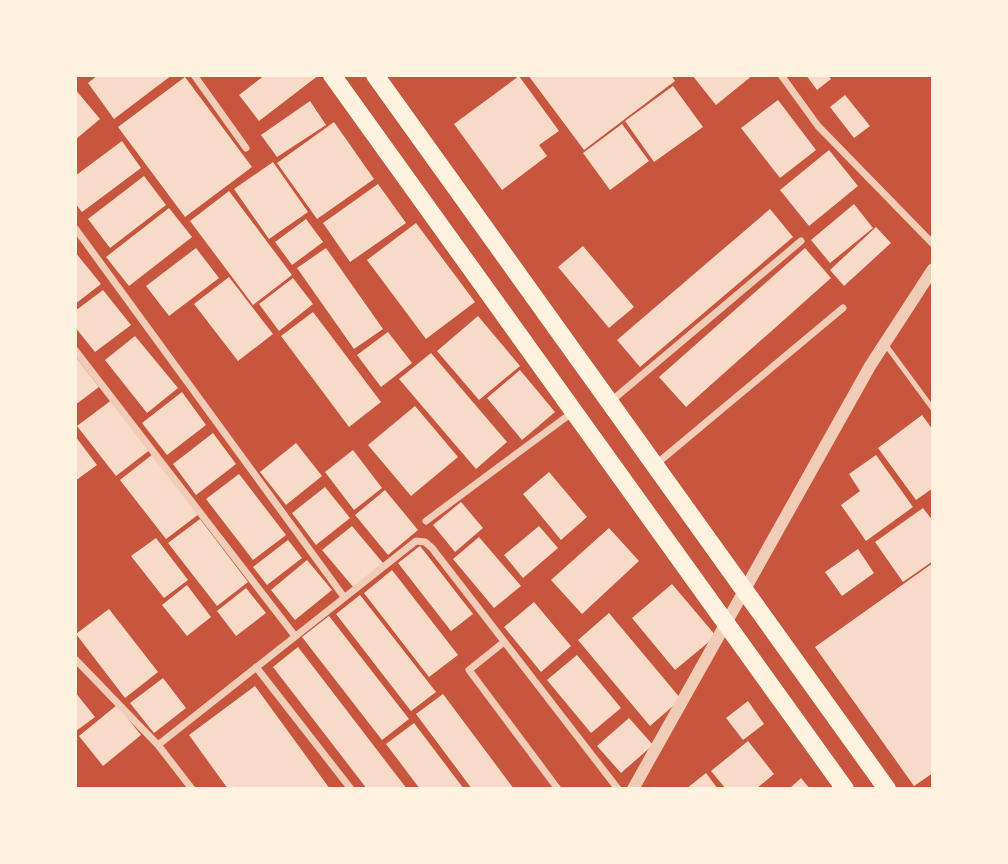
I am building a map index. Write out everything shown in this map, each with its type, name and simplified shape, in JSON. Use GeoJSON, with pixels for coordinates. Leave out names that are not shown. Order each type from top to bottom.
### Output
{"type":"FeatureCollection","features":[{"type":"Feature","properties":{"kind":"main road"},"geometry":{"type":"LineString","coordinates":[[332,75],[845,789]]}},
{"type":"Feature","properties":{"kind":"main road"},"geometry":{"type":"LineString","coordinates":[[375,75],[887,789]]}},
{"type":"Feature","properties":{"kind":"street"},"geometry":{"type":"LineString","coordinates":[[194,75],[246,148]]}},
{"type":"Feature","properties":{"kind":"street"},"geometry":{"type":"LineString","coordinates":[[781,75],[818,126],[933,244]]}},
{"type":"Feature","properties":{"kind":"street"},"geometry":{"type":"LineString","coordinates":[[75,228],[344,597]]}},
{"type":"Feature","properties":{"kind":"street"},"geometry":{"type":"LineString","coordinates":[[610,403],[801,241]]}},
{"type":"Feature","properties":{"kind":"street"},"geometry":{"type":"LineString","coordinates":[[634,789],[870,366],[933,269]]}},
{"type":"Feature","properties":{"kind":"street"},"geometry":{"type":"LineString","coordinates":[[654,465],[843,308]]}},
{"type":"Feature","properties":{"kind":"street"},"geometry":{"type":"LineString","coordinates":[[75,350],[295,636]]}},
{"type":"Feature","properties":{"kind":"street"},"geometry":{"type":"LineString","coordinates":[[426,522],[574,411]]}},
{"type":"Feature","properties":{"kind":"street"},"geometry":{"type":"LineString","coordinates":[[158,746],[416,541],[425,542],[432,548],[618,789]]}},
{"type":"Feature","properties":{"kind":"street"},"geometry":{"type":"LineString","coordinates":[[504,642],[469,670],[558,789]]}},
{"type":"Feature","properties":{"kind":"street"},"geometry":{"type":"LineString","coordinates":[[75,659],[158,746],[192,789]]}},
{"type":"Feature","properties":{"kind":"street"},"geometry":{"type":"LineString","coordinates":[[256,667],[351,789]]}},
{"type":"Feature","properties":{"kind":"lane"},"geometry":{"type":"LineString","coordinates":[[885,343],[933,409]]}},
{"type":"Feature","properties":{"kind":"building"},"geometry":{"type":"Polygon","coordinates":[[[98,75],[172,75],[114,119],[88,83],[98,75]]]}},
{"type":"Feature","properties":{"kind":"building"},"geometry":{"type":"Polygon","coordinates":[[[265,75],[319,75],[259,121],[239,95],[265,75]]]}},
{"type":"Feature","properties":{"kind":"building"},"geometry":{"type":"Polygon","coordinates":[[[528,75],[671,75],[675,81],[584,150],[528,75]]]}},
{"type":"Feature","properties":{"kind":"building"},"geometry":{"type":"Polygon","coordinates":[[[692,75],[753,75],[716,105],[692,75]]]}},
{"type":"Feature","properties":{"kind":"building"},"geometry":{"type":"Polygon","coordinates":[[[806,75],[828,75],[831,79],[817,90],[806,75]]]}},
{"type":"Feature","properties":{"kind":"building"},"geometry":{"type":"Polygon","coordinates":[[[519,76],[559,131],[539,145],[547,156],[502,190],[454,124],[519,76]]]}},
{"type":"Feature","properties":{"kind":"building"},"geometry":{"type":"Polygon","coordinates":[[[185,77],[252,167],[185,217],[118,127],[185,77]]]}},
{"type":"Feature","properties":{"kind":"building"},"geometry":{"type":"Polygon","coordinates":[[[673,86],[703,127],[654,162],[625,121],[673,86]]]}},
{"type":"Feature","properties":{"kind":"building"},"geometry":{"type":"Polygon","coordinates":[[[75,89],[100,119],[75,140],[75,89]]]}},
{"type":"Feature","properties":{"kind":"building"},"geometry":{"type":"Polygon","coordinates":[[[845,95],[870,126],[854,138],[830,107],[845,95]]]}},
{"type":"Feature","properties":{"kind":"building"},"geometry":{"type":"Polygon","coordinates":[[[778,100],[816,150],[780,178],[741,128],[778,100]]]}},
{"type":"Feature","properties":{"kind":"building"},"geometry":{"type":"Polygon","coordinates":[[[310,101],[326,125],[277,157],[261,135],[310,101]]]}},
{"type":"Feature","properties":{"kind":"building"},"geometry":{"type":"Polygon","coordinates":[[[334,122],[374,179],[317,219],[277,163],[334,122]]]}},
{"type":"Feature","properties":{"kind":"building"},"geometry":{"type":"Polygon","coordinates":[[[622,124],[649,161],[610,190],[583,153],[622,124]]]}},
{"type":"Feature","properties":{"kind":"building"},"geometry":{"type":"Polygon","coordinates":[[[122,141],[141,168],[82,212],[75,203],[75,176],[122,141]]]}},
{"type":"Feature","properties":{"kind":"building"},"geometry":{"type":"Polygon","coordinates":[[[829,150],[858,186],[809,226],[780,190],[829,150]]]}},
{"type":"Feature","properties":{"kind":"building"},"geometry":{"type":"Polygon","coordinates":[[[273,162],[308,212],[269,239],[234,189],[273,162]]]}},
{"type":"Feature","properties":{"kind":"building"},"geometry":{"type":"Polygon","coordinates":[[[144,176],[166,205],[110,248],[88,219],[144,176]]]}},
{"type":"Feature","properties":{"kind":"building"},"geometry":{"type":"Polygon","coordinates":[[[378,184],[406,223],[350,262],[323,223],[378,184]]]}},
{"type":"Feature","properties":{"kind":"building"},"geometry":{"type":"Polygon","coordinates":[[[229,191],[292,275],[253,305],[190,221],[229,191]]]}},
{"type":"Feature","properties":{"kind":"building"},"geometry":{"type":"Polygon","coordinates":[[[854,204],[873,228],[830,263],[811,240],[854,204]]]}},
{"type":"Feature","properties":{"kind":"building"},"geometry":{"type":"Polygon","coordinates":[[[169,208],[192,237],[129,286],[106,257],[169,208]]]}},
{"type":"Feature","properties":{"kind":"building"},"geometry":{"type":"Polygon","coordinates":[[[770,209],[793,237],[640,367],[617,340],[770,209]]]}},
{"type":"Feature","properties":{"kind":"building"},"geometry":{"type":"Polygon","coordinates":[[[306,219],[323,242],[292,265],[275,242],[306,219]]]}},
{"type":"Feature","properties":{"kind":"building"},"geometry":{"type":"Polygon","coordinates":[[[416,223],[475,302],[426,339],[367,260],[416,223]]]}},
{"type":"Feature","properties":{"kind":"building"},"geometry":{"type":"Polygon","coordinates":[[[876,227],[891,243],[844,286],[830,270],[876,227]]]}},
{"type":"Feature","properties":{"kind":"building"},"geometry":{"type":"Polygon","coordinates":[[[583,246],[634,307],[609,328],[558,267],[583,246]]]}},
{"type":"Feature","properties":{"kind":"building"},"geometry":{"type":"Polygon","coordinates":[[[196,248],[219,278],[169,316],[146,286],[196,248]]]}},
{"type":"Feature","properties":{"kind":"building"},"geometry":{"type":"Polygon","coordinates":[[[326,248],[383,329],[354,349],[297,268],[326,248]]]}},
{"type":"Feature","properties":{"kind":"building"},"geometry":{"type":"Polygon","coordinates":[[[805,248],[831,278],[686,407],[659,377],[805,248]]]}},
{"type":"Feature","properties":{"kind":"building"},"geometry":{"type":"Polygon","coordinates":[[[75,252],[101,284],[75,304],[75,252]]]}},
{"type":"Feature","properties":{"kind":"building"},"geometry":{"type":"Polygon","coordinates":[[[229,277],[273,334],[238,361],[194,304],[229,277]]]}},
{"type":"Feature","properties":{"kind":"building"},"geometry":{"type":"Polygon","coordinates":[[[293,278],[313,304],[279,331],[259,304],[293,278]]]}},
{"type":"Feature","properties":{"kind":"building"},"geometry":{"type":"Polygon","coordinates":[[[103,290],[131,325],[95,352],[75,327],[75,311],[103,290]]]}},
{"type":"Feature","properties":{"kind":"building"},"geometry":{"type":"Polygon","coordinates":[[[313,312],[381,402],[349,427],[281,336],[313,312]]]}},
{"type":"Feature","properties":{"kind":"building"},"geometry":{"type":"Polygon","coordinates":[[[478,316],[520,366],[479,400],[437,351],[478,316]]]}},
{"type":"Feature","properties":{"kind":"building"},"geometry":{"type":"Polygon","coordinates":[[[388,332],[412,363],[381,387],[357,355],[388,332]]]}},
{"type":"Feature","properties":{"kind":"building"},"geometry":{"type":"Polygon","coordinates":[[[135,336],[178,388],[147,413],[105,360],[135,336]]]}},
{"type":"Feature","properties":{"kind":"building"},"geometry":{"type":"Polygon","coordinates":[[[431,353],[507,442],[476,469],[399,379],[431,353]]]}},
{"type":"Feature","properties":{"kind":"building"},"geometry":{"type":"Polygon","coordinates":[[[75,356],[99,387],[75,405],[75,356]]]}},
{"type":"Feature","properties":{"kind":"building"},"geometry":{"type":"Polygon","coordinates":[[[520,370],[555,412],[522,440],[487,398],[520,370]]]}},
{"type":"Feature","properties":{"kind":"building"},"geometry":{"type":"Polygon","coordinates":[[[182,392],[206,425],[167,455],[142,423],[182,392]]]}},
{"type":"Feature","properties":{"kind":"building"},"geometry":{"type":"Polygon","coordinates":[[[113,399],[151,449],[116,476],[77,426],[113,399]]]}},
{"type":"Feature","properties":{"kind":"building"},"geometry":{"type":"Polygon","coordinates":[[[415,406],[458,457],[411,496],[368,445],[415,406]]]}},
{"type":"Feature","properties":{"kind":"building"},"geometry":{"type":"Polygon","coordinates":[[[922,415],[933,430],[933,488],[916,500],[878,448],[922,415]]]}},
{"type":"Feature","properties":{"kind":"building"},"geometry":{"type":"Polygon","coordinates":[[[213,433],[236,464],[196,495],[173,464],[213,433]]]}},
{"type":"Feature","properties":{"kind":"building"},"geometry":{"type":"Polygon","coordinates":[[[75,436],[97,465],[75,481],[75,436]]]}},
{"type":"Feature","properties":{"kind":"building"},"geometry":{"type":"Polygon","coordinates":[[[296,443],[322,476],[286,505],[260,472],[296,443]]]}},
{"type":"Feature","properties":{"kind":"building"},"geometry":{"type":"Polygon","coordinates":[[[353,450],[382,488],[354,510],[325,472],[353,450]]]}},
{"type":"Feature","properties":{"kind":"building"},"geometry":{"type":"Polygon","coordinates":[[[153,454],[199,514],[166,539],[120,480],[153,454]]]}},
{"type":"Feature","properties":{"kind":"building"},"geometry":{"type":"Polygon","coordinates":[[[876,455],[913,507],[866,541],[841,505],[860,491],[849,474],[876,455]]]}},
{"type":"Feature","properties":{"kind":"building"},"geometry":{"type":"Polygon","coordinates":[[[549,472],[587,517],[561,540],[523,494],[549,472]]]}},
{"type":"Feature","properties":{"kind":"building"},"geometry":{"type":"Polygon","coordinates":[[[239,474],[286,535],[253,560],[206,499],[239,474]]]}},
{"type":"Feature","properties":{"kind":"building"},"geometry":{"type":"Polygon","coordinates":[[[325,487],[350,518],[316,545],[292,513],[325,487]]]}},
{"type":"Feature","properties":{"kind":"building"},"geometry":{"type":"Polygon","coordinates":[[[385,490],[418,530],[388,555],[355,515],[385,490]]]}},
{"type":"Feature","properties":{"kind":"building"},"geometry":{"type":"Polygon","coordinates":[[[461,502],[483,528],[455,552],[433,525],[461,502]]]}},
{"type":"Feature","properties":{"kind":"building"},"geometry":{"type":"Polygon","coordinates":[[[923,508],[933,521],[933,561],[903,582],[875,542],[923,508]]]}},
{"type":"Feature","properties":{"kind":"building"},"geometry":{"type":"Polygon","coordinates":[[[200,519],[248,582],[217,606],[168,543],[200,519]]]}},
{"type":"Feature","properties":{"kind":"building"},"geometry":{"type":"Polygon","coordinates":[[[352,526],[383,563],[354,588],[322,550],[352,526]]]}},
{"type":"Feature","properties":{"kind":"building"},"geometry":{"type":"Polygon","coordinates":[[[539,526],[558,548],[523,578],[504,555],[539,526]]]}},
{"type":"Feature","properties":{"kind":"building"},"geometry":{"type":"Polygon","coordinates":[[[609,528],[639,561],[582,614],[551,580],[609,528]]]}},
{"type":"Feature","properties":{"kind":"building"},"geometry":{"type":"Polygon","coordinates":[[[479,537],[521,586],[494,608],[453,559],[479,537]]]}},
{"type":"Feature","properties":{"kind":"building"},"geometry":{"type":"Polygon","coordinates":[[[156,538],[188,580],[164,598],[131,556],[156,538]]]}},
{"type":"Feature","properties":{"kind":"building"},"geometry":{"type":"Polygon","coordinates":[[[288,540],[302,558],[267,585],[253,567],[288,540]]]}},
{"type":"Feature","properties":{"kind":"building"},"geometry":{"type":"Polygon","coordinates":[[[420,546],[473,614],[451,631],[398,563],[420,546]]]}},
{"type":"Feature","properties":{"kind":"building"},"geometry":{"type":"Polygon","coordinates":[[[858,549],[874,573],[842,596],[825,572],[858,549]]]}},
{"type":"Feature","properties":{"kind":"building"},"geometry":{"type":"Polygon","coordinates":[[[307,560],[332,590],[295,620],[271,590],[307,560]]]}},
{"type":"Feature","properties":{"kind":"building"},"geometry":{"type":"Polygon","coordinates":[[[933,563],[933,773],[914,786],[815,647],[933,563]]]}},
{"type":"Feature","properties":{"kind":"building"},"geometry":{"type":"Polygon","coordinates":[[[392,570],[458,655],[429,677],[364,593],[392,570]]]}},
{"type":"Feature","properties":{"kind":"building"},"geometry":{"type":"Polygon","coordinates":[[[672,584],[716,636],[675,670],[632,618],[672,584]]]}},
{"type":"Feature","properties":{"kind":"building"},"geometry":{"type":"Polygon","coordinates":[[[187,585],[211,617],[187,636],[162,605],[187,585]]]}},
{"type":"Feature","properties":{"kind":"building"},"geometry":{"type":"Polygon","coordinates":[[[246,588],[266,613],[236,636],[217,611],[246,588]]]}},
{"type":"Feature","properties":{"kind":"building"},"geometry":{"type":"Polygon","coordinates":[[[360,595],[436,692],[411,711],[336,614],[360,595]]]}},
{"type":"Feature","properties":{"kind":"building"},"geometry":{"type":"Polygon","coordinates":[[[534,602],[571,646],[541,672],[504,627],[534,602]]]}},
{"type":"Feature","properties":{"kind":"building"},"geometry":{"type":"Polygon","coordinates":[[[109,609],[158,672],[125,698],[76,634],[109,609]]]}},
{"type":"Feature","properties":{"kind":"building"},"geometry":{"type":"Polygon","coordinates":[[[609,613],[681,699],[650,726],[578,640],[609,613]]]}},
{"type":"Feature","properties":{"kind":"building"},"geometry":{"type":"Polygon","coordinates":[[[329,616],[409,719],[382,740],[302,637],[329,616]]]}},
{"type":"Feature","properties":{"kind":"building"},"geometry":{"type":"Polygon","coordinates":[[[298,647],[407,789],[367,789],[273,667],[298,647]]]}},
{"type":"Feature","properties":{"kind":"building"},"geometry":{"type":"Polygon","coordinates":[[[577,655],[621,708],[591,733],[547,680],[577,655]]]}},
{"type":"Feature","properties":{"kind":"building"},"geometry":{"type":"Polygon","coordinates":[[[163,678],[186,708],[154,733],[130,703],[163,678]]]}},
{"type":"Feature","properties":{"kind":"building"},"geometry":{"type":"Polygon","coordinates":[[[255,686],[330,789],[228,789],[189,735],[255,686]]]}},
{"type":"Feature","properties":{"kind":"building"},"geometry":{"type":"Polygon","coordinates":[[[75,692],[95,717],[76,731],[75,730],[75,692]]]}},
{"type":"Feature","properties":{"kind":"building"},"geometry":{"type":"Polygon","coordinates":[[[443,694],[514,789],[472,789],[416,714],[443,694]]]}},
{"type":"Feature","properties":{"kind":"building"},"geometry":{"type":"Polygon","coordinates":[[[748,701],[764,724],[743,740],[726,718],[748,701]]]}},
{"type":"Feature","properties":{"kind":"building"},"geometry":{"type":"Polygon","coordinates":[[[117,705],[141,735],[103,766],[79,736],[117,705]]]}},
{"type":"Feature","properties":{"kind":"building"},"geometry":{"type":"Polygon","coordinates":[[[629,718],[653,745],[621,773],[597,746],[629,718]]]}},
{"type":"Feature","properties":{"kind":"building"},"geometry":{"type":"Polygon","coordinates":[[[414,723],[464,789],[420,789],[386,744],[414,723]]]}},
{"type":"Feature","properties":{"kind":"building"},"geometry":{"type":"Polygon","coordinates":[[[748,741],[774,774],[756,789],[726,789],[711,771],[748,741]]]}},
{"type":"Feature","properties":{"kind":"building"},"geometry":{"type":"Polygon","coordinates":[[[706,773],[718,789],[686,789],[706,773]]]}},
{"type":"Feature","properties":{"kind":"building"},"geometry":{"type":"Polygon","coordinates":[[[801,778],[810,789],[789,789],[801,778]]]}}]}
